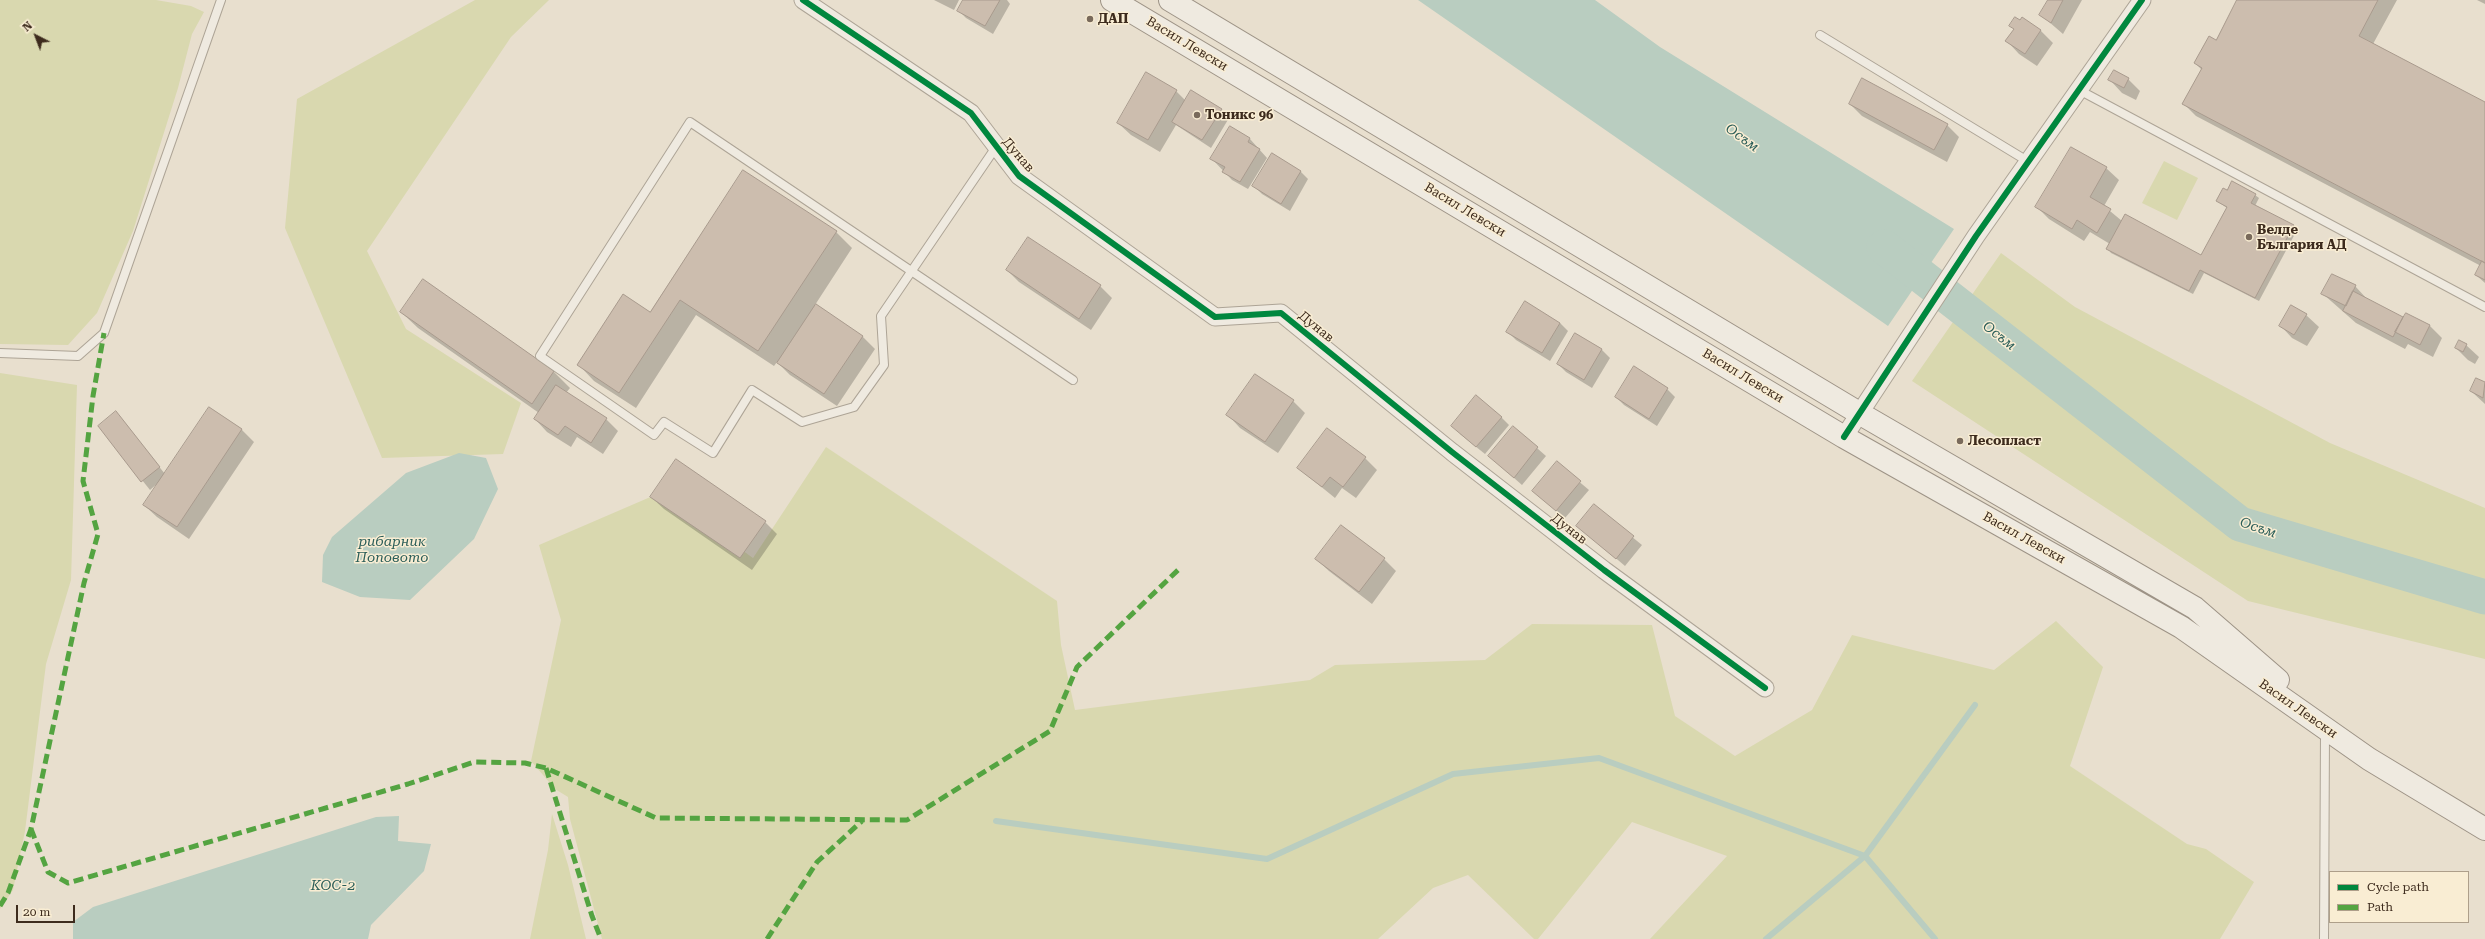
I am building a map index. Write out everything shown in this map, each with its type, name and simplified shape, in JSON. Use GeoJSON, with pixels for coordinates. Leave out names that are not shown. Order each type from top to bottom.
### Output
{"type":"FeatureCollection","features":[{"type":"Feature","properties":{"kind":"main road","name":"Васил Левски"},"geometry":{"type":"LineString","coordinates":[[1112,0],[1844,437],[2181,627],[2369,759],[2485,829]]}},
{"type":"Feature","properties":{"kind":"main road","name":"Васил Левски"},"geometry":{"type":"LineString","coordinates":[[1170,0],[1859,413],[2195,608],[2369,759]]}},
{"type":"Feature","properties":{"kind":"street","name":"Дунав"},"geometry":{"type":"LineString","coordinates":[[803,0],[970,113],[1019,176],[1215,317],[1281,313],[1452,452],[1604,570],[1765,688]]}},
{"type":"Feature","properties":{"kind":"street"},"geometry":{"type":"LineString","coordinates":[[1844,437],[1976,236],[2142,0]]}},
{"type":"Feature","properties":{"kind":"lane"},"geometry":{"type":"LineString","coordinates":[[0,353],[78,356],[104,333],[221,0]]}},
{"type":"Feature","properties":{"kind":"lane"},"geometry":{"type":"LineString","coordinates":[[1820,35],[2029,162]]}},
{"type":"Feature","properties":{"kind":"lane"},"geometry":{"type":"LineString","coordinates":[[2079,90],[2485,307]]}},
{"type":"Feature","properties":{"kind":"lane"},"geometry":{"type":"LineString","coordinates":[[996,147],[912,270],[881,316],[884,365],[854,407],[802,422],[752,390],[713,453],[664,422],[654,435],[540,356],[690,122],[912,270],[1073,380]]}},
{"type":"Feature","properties":{"kind":"lane"},"geometry":{"type":"LineString","coordinates":[[2324,939],[2325,728]]}},
{"type":"Feature","properties":{"kind":"green space"},"geometry":{"type":"Polygon","coordinates":[[[0,0],[156,0],[191,6],[204,12],[192,34],[178,88],[133,231],[97,313],[68,345],[0,344],[0,0]]]}},
{"type":"Feature","properties":{"kind":"green space"},"geometry":{"type":"Polygon","coordinates":[[[475,0],[549,0],[511,37],[367,251],[406,329],[521,403],[503,454],[382,458],[285,228],[297,99],[475,0]]]}},
{"type":"Feature","properties":{"kind":"green space"},"geometry":{"type":"Polygon","coordinates":[[[2164,161],[2198,178],[2177,220],[2142,203],[2164,161]]]}},
{"type":"Feature","properties":{"kind":"green space"},"geometry":{"type":"Polygon","coordinates":[[[2001,253],[2075,307],[2330,443],[2485,508],[2485,659],[2248,601],[1912,381],[2001,253]]]}},
{"type":"Feature","properties":{"kind":"green space"},"geometry":{"type":"Polygon","coordinates":[[[0,373],[77,385],[71,580],[46,664],[25,831],[13,890],[0,909],[0,373]]]}},
{"type":"Feature","properties":{"kind":"green space"},"geometry":{"type":"Polygon","coordinates":[[[826,447],[1057,601],[1061,645],[1075,710],[1310,680],[1335,665],[1485,660],[1532,624],[1652,625],[1675,716],[1735,756],[1812,710],[1852,635],[1994,670],[2056,621],[2103,667],[2070,766],[2187,844],[2206,849],[2254,882],[2220,939],[1650,939],[1727,856],[1632,822],[1538,939],[1534,939],[1468,875],[1433,888],[1378,939],[602,939],[570,819],[568,797],[555,789],[531,761],[561,620],[539,545],[662,492],[753,558],[826,447]]]}},
{"type":"Feature","properties":{"kind":"green space"},"geometry":{"type":"Polygon","coordinates":[[[552,814],[568,865],[586,939],[530,939],[548,850],[552,814]]]}},
{"type":"Feature","properties":{"kind":"water"},"geometry":{"type":"Polygon","coordinates":[[[1418,0],[1595,0],[1660,47],[1954,229],[1888,326],[1418,0]]]}},
{"type":"Feature","properties":{"kind":"water","name":"рибарник Поповото"},"geometry":{"type":"Polygon","coordinates":[[[459,453],[486,458],[498,489],[474,539],[410,600],[360,597],[322,582],[323,555],[332,537],[406,473],[459,453]]]}},
{"type":"Feature","properties":{"kind":"water","name":"КОС-2"},"geometry":{"type":"Polygon","coordinates":[[[399,816],[398,841],[431,844],[424,871],[371,925],[368,939],[73,939],[73,922],[93,907],[376,817],[399,816]]]}},
{"type":"Feature","properties":{"kind":"building"},"geometry":{"type":"Polygon","coordinates":[[[963,0],[1000,0],[985,26],[957,11],[963,0]]]}},
{"type":"Feature","properties":{"kind":"building"},"geometry":{"type":"Polygon","coordinates":[[[2048,0],[2063,0],[2051,23],[2039,15],[2048,0]]]}},
{"type":"Feature","properties":{"kind":"building"},"geometry":{"type":"Polygon","coordinates":[[[2237,0],[2378,0],[2359,36],[2485,102],[2485,263],[2182,104],[2202,68],[2194,63],[2209,36],[2216,40],[2237,0]]]}},
{"type":"Feature","properties":{"kind":"building"},"geometry":{"type":"Polygon","coordinates":[[[2015,17],[2020,20],[2022,17],[2041,30],[2025,54],[2005,41],[2014,29],[2009,26],[2015,17]]]}},
{"type":"Feature","properties":{"kind":"building"},"geometry":{"type":"Polygon","coordinates":[[[2114,70],[2129,78],[2124,88],[2108,80],[2114,70]]]}},
{"type":"Feature","properties":{"kind":"building"},"geometry":{"type":"Polygon","coordinates":[[[1146,72],[1177,90],[1148,140],[1117,123],[1146,72]]]}},
{"type":"Feature","properties":{"kind":"building"},"geometry":{"type":"Polygon","coordinates":[[[1862,78],[1948,124],[1934,150],[1849,104],[1862,78]]]}},
{"type":"Feature","properties":{"kind":"building","name":"Тоникс 96"},"geometry":{"type":"Polygon","coordinates":[[[1191,90],[1222,109],[1202,140],[1172,122],[1191,90]]]}},
{"type":"Feature","properties":{"kind":"building"},"geometry":{"type":"Polygon","coordinates":[[[1230,126],[1250,138],[1248,142],[1260,149],[1240,182],[1222,172],[1225,167],[1210,159],[1230,126]]]}},
{"type":"Feature","properties":{"kind":"building"},"geometry":{"type":"Polygon","coordinates":[[[2071,147],[2107,167],[2090,197],[2111,209],[2097,233],[2077,220],[2072,229],[2035,207],[2071,147]]]}},
{"type":"Feature","properties":{"kind":"building"},"geometry":{"type":"Polygon","coordinates":[[[1272,153],[1301,171],[1281,204],[1252,186],[1272,153]]]}},
{"type":"Feature","properties":{"kind":"building"},"geometry":{"type":"Polygon","coordinates":[[[743,170],[837,231],[758,351],[680,300],[619,393],[577,365],[623,294],[650,312],[743,170]]]}},
{"type":"Feature","properties":{"kind":"building","name":"Велде България АД"},"geometry":{"type":"Polygon","coordinates":[[[2232,181],[2256,194],[2251,203],[2294,225],[2255,298],[2200,270],[2189,291],[2106,249],[2125,214],[2201,255],[2227,207],[2216,201],[2223,188],[2227,190],[2232,181]]]}},
{"type":"Feature","properties":{"kind":"building"},"geometry":{"type":"Polygon","coordinates":[[[1028,237],[1101,285],[1079,319],[1006,270],[1028,237]]]}},
{"type":"Feature","properties":{"kind":"building"},"geometry":{"type":"Polygon","coordinates":[[[2482,261],[2485,263],[2485,280],[2475,275],[2482,261]]]}},
{"type":"Feature","properties":{"kind":"building"},"geometry":{"type":"Polygon","coordinates":[[[2332,274],[2356,285],[2346,306],[2321,294],[2332,274]]]}},
{"type":"Feature","properties":{"kind":"building"},"geometry":{"type":"Polygon","coordinates":[[[423,279],[554,371],[532,404],[400,312],[423,279]]]}},
{"type":"Feature","properties":{"kind":"building"},"geometry":{"type":"Polygon","coordinates":[[[2353,291],[2403,317],[2393,337],[2343,311],[2353,291]]]}},
{"type":"Feature","properties":{"kind":"building"},"geometry":{"type":"Polygon","coordinates":[[[1525,301],[1560,323],[1542,353],[1506,332],[1525,301]]]}},
{"type":"Feature","properties":{"kind":"building"},"geometry":{"type":"Polygon","coordinates":[[[816,304],[863,336],[824,394],[777,363],[816,304]]]}},
{"type":"Feature","properties":{"kind":"building"},"geometry":{"type":"Polygon","coordinates":[[[2291,305],[2307,314],[2294,335],[2279,326],[2291,305]]]}},
{"type":"Feature","properties":{"kind":"building"},"geometry":{"type":"Polygon","coordinates":[[[2406,313],[2430,325],[2420,345],[2395,332],[2406,313]]]}},
{"type":"Feature","properties":{"kind":"building"},"geometry":{"type":"Polygon","coordinates":[[[1575,333],[1602,349],[1584,380],[1557,364],[1575,333]]]}},
{"type":"Feature","properties":{"kind":"building"},"geometry":{"type":"Polygon","coordinates":[[[2459,340],[2467,344],[2463,352],[2455,348],[2459,340]]]}},
{"type":"Feature","properties":{"kind":"building"},"geometry":{"type":"Polygon","coordinates":[[[1634,366],[1668,388],[1649,419],[1615,397],[1634,366]]]}},
{"type":"Feature","properties":{"kind":"building"},"geometry":{"type":"Polygon","coordinates":[[[1255,374],[1294,400],[1265,442],[1226,415],[1255,374]]]}},
{"type":"Feature","properties":{"kind":"building"},"geometry":{"type":"Polygon","coordinates":[[[2476,378],[2485,382],[2483,398],[2470,391],[2476,378]]]}},
{"type":"Feature","properties":{"kind":"building"},"geometry":{"type":"Polygon","coordinates":[[[556,385],[607,418],[591,443],[565,426],[558,435],[534,419],[556,385]]]}},
{"type":"Feature","properties":{"kind":"building"},"geometry":{"type":"Polygon","coordinates":[[[1476,395],[1502,417],[1476,447],[1451,426],[1476,395]]]}},
{"type":"Feature","properties":{"kind":"building"},"geometry":{"type":"Polygon","coordinates":[[[209,407],[242,429],[177,527],[143,505],[209,407]]]}},
{"type":"Feature","properties":{"kind":"building"},"geometry":{"type":"Polygon","coordinates":[[[116,411],[160,467],[141,482],[98,426],[116,411]]]}},
{"type":"Feature","properties":{"kind":"building"},"geometry":{"type":"Polygon","coordinates":[[[1513,426],[1538,447],[1514,478],[1488,456],[1513,426]]]}},
{"type":"Feature","properties":{"kind":"building"},"geometry":{"type":"Polygon","coordinates":[[[1327,428],[1366,457],[1343,487],[1330,477],[1322,487],[1297,468],[1327,428]]]}},
{"type":"Feature","properties":{"kind":"building"},"geometry":{"type":"Polygon","coordinates":[[[676,459],[766,521],[740,558],[650,497],[676,459]]]}},
{"type":"Feature","properties":{"kind":"building"},"geometry":{"type":"Polygon","coordinates":[[[1557,461],[1581,481],[1556,511],[1532,491],[1557,461]]]}},
{"type":"Feature","properties":{"kind":"building"},"geometry":{"type":"Polygon","coordinates":[[[1594,504],[1634,536],[1616,559],[1576,526],[1594,504]]]}},
{"type":"Feature","properties":{"kind":"building"},"geometry":{"type":"Polygon","coordinates":[[[1341,525],[1385,558],[1359,592],[1315,559],[1341,525]]]}},
{"type":"Feature","properties":{"kind":"waterway","name":"Осъм"},"geometry":{"type":"LineString","coordinates":[[1884,247],[2240,524],[2485,597]]}},
{"type":"Feature","properties":{"kind":"waterway"},"geometry":{"type":"LineString","coordinates":[[1935,939],[1865,856],[1975,705]]}},
{"type":"Feature","properties":{"kind":"waterway"},"geometry":{"type":"LineString","coordinates":[[996,821],[1267,859],[1453,774],[1599,758],[1865,856],[1766,939]]}},
{"type":"Feature","properties":{"kind":"marked path"},"geometry":{"type":"LineString","coordinates":[[0,906],[8,893],[31,829],[84,583],[98,534],[83,481],[93,396],[104,333]]}},
{"type":"Feature","properties":{"kind":"marked path"},"geometry":{"type":"LineString","coordinates":[[31,829],[48,872],[68,883],[408,784],[474,762],[525,763],[546,768],[656,818],[907,820],[1050,731],[1077,667],[1178,570]]}},
{"type":"Feature","properties":{"kind":"marked path"},"geometry":{"type":"LineString","coordinates":[[546,768],[592,916],[601,939]]}},
{"type":"Feature","properties":{"kind":"marked path"},"geometry":{"type":"LineString","coordinates":[[767,939],[817,862],[862,821]]}},
{"type":"Feature","properties":{"kind":"cycle path"},"geometry":{"type":"LineString","coordinates":[[803,0],[971,113],[1019,176],[1215,317],[1281,313],[1452,452],[1604,570],[1765,688]]}},
{"type":"Feature","properties":{"kind":"cycle path"},"geometry":{"type":"LineString","coordinates":[[1844,437],[1976,236],[2142,0]]}},
{"type":"Feature","properties":{"kind":"place","name":"ДАП"},"geometry":{"type":"Point","coordinates":[1090,19]}},
{"type":"Feature","properties":{"kind":"place","name":"Тоникс 96"},"geometry":{"type":"Point","coordinates":[1197,115]}},
{"type":"Feature","properties":{"kind":"place","name":"Велде България АД"},"geometry":{"type":"Point","coordinates":[2249,237]}},
{"type":"Feature","properties":{"kind":"place","name":"Лесопласт"},"geometry":{"type":"Point","coordinates":[1960,441]}}]}
